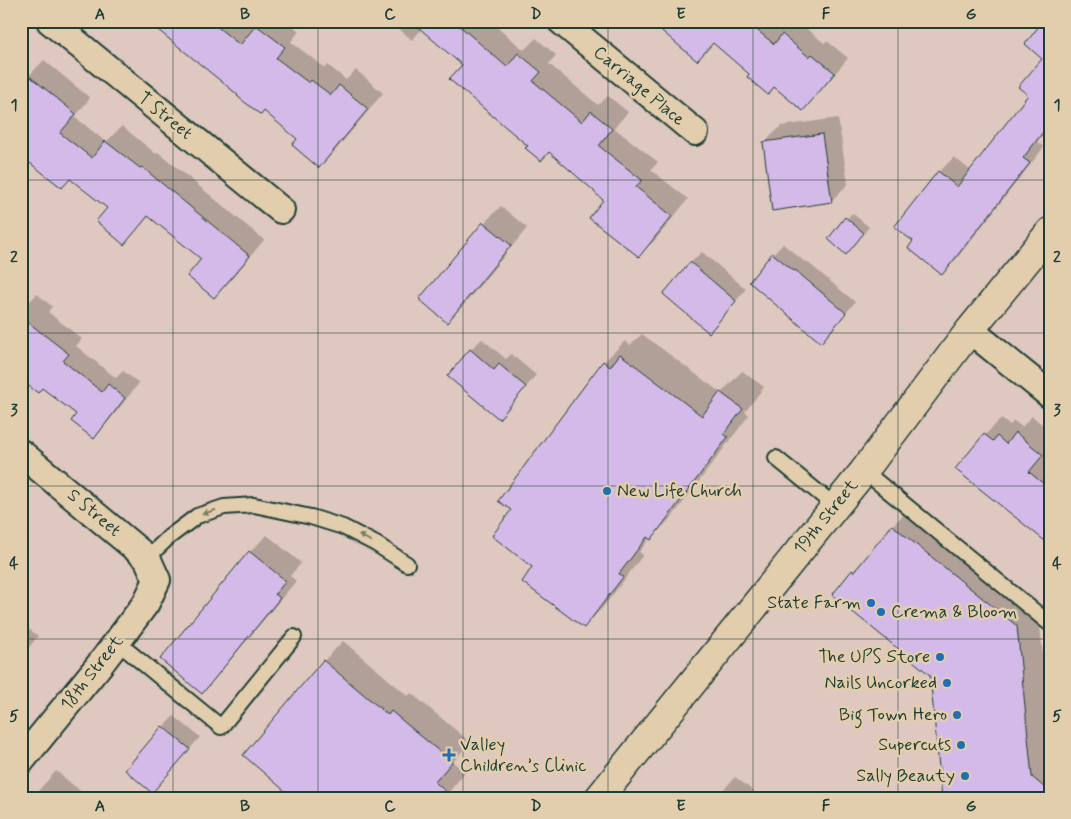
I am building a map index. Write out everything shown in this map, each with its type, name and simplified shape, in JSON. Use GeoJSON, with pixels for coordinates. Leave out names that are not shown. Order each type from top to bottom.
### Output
{"type":"FeatureCollection","features":[{"type":"Feature","properties":{"kind":"street","name":"T Street"},"geometry":{"type":"LineString","coordinates":[[50,21],[281,210]]}},
{"type":"Feature","properties":{"kind":"street","name":"Carriage Place"},"geometry":{"type":"LineString","coordinates":[[561,21],[695,132]]}},
{"type":"Feature","properties":{"kind":"street","name":"19th Street"},"geometry":{"type":"LineString","coordinates":[[599,798],[864,471],[970,330],[1050,232]]}},
{"type":"Feature","properties":{"kind":"street"},"geometry":{"type":"LineString","coordinates":[[970,330],[1050,395]]}},
{"type":"Feature","properties":{"kind":"street","name":"S Street"},"geometry":{"type":"LineString","coordinates":[[21,453],[152,569]]}},
{"type":"Feature","properties":{"kind":"street","name":"18th Street"},"geometry":{"type":"LineString","coordinates":[[21,761],[95,670],[146,603],[152,569]]}},
{"type":"Feature","properties":{"kind":"lane"},"geometry":{"type":"LineString","coordinates":[[776,458],[835,506]]}},
{"type":"Feature","properties":{"kind":"lane"},"geometry":{"type":"LineString","coordinates":[[864,471],[1050,624]]}},
{"type":"Feature","properties":{"kind":"lane"},"geometry":{"type":"LineString","coordinates":[[152,569],[169,537],[196,516],[224,507],[254,505],[311,517],[343,527],[376,544],[407,564]]}},
{"type":"Feature","properties":{"kind":"lane"},"geometry":{"type":"LineString","coordinates":[[117,642],[221,727],[294,637]]}},
{"type":"Feature","properties":{"kind":"building"},"geometry":{"type":"Polygon","coordinates":[[[147,21],[210,21],[240,45],[256,25],[285,47],[276,58],[309,83],[311,80],[331,95],[339,85],[368,109],[319,168],[292,145],[297,139],[264,111],[261,115],[147,21]]]}},
{"type":"Feature","properties":{"kind":"building"},"geometry":{"type":"Polygon","coordinates":[[[411,21],[454,21],[507,67],[518,53],[541,72],[533,81],[582,122],[591,111],[612,129],[599,146],[642,180],[636,187],[672,216],[639,257],[589,218],[603,200],[549,152],[541,161],[525,148],[528,146],[449,79],[462,65],[411,21]]]}},
{"type":"Feature","properties":{"kind":"building"},"geometry":{"type":"Polygon","coordinates":[[[650,21],[746,21],[774,44],[782,34],[809,57],[812,54],[835,73],[803,111],[774,87],[768,95],[747,77],[749,74],[713,43],[697,61],[650,21]]]}},
{"type":"Feature","properties":{"kind":"building"},"geometry":{"type":"Polygon","coordinates":[[[1043,21],[1050,21],[1050,123],[1023,158],[1030,163],[942,275],[908,248],[913,241],[894,227],[938,171],[957,187],[1028,95],[1018,87],[1042,59],[1025,44],[1043,21]]]}},
{"type":"Feature","properties":{"kind":"building"},"geometry":{"type":"Polygon","coordinates":[[[21,69],[76,114],[60,133],[92,158],[105,141],[140,168],[142,167],[250,256],[214,298],[187,276],[201,259],[148,216],[124,245],[96,221],[107,208],[70,179],[62,188],[21,156],[21,69]]]}},
{"type":"Feature","properties":{"kind":"building"},"geometry":{"type":"Polygon","coordinates":[[[822,134],[832,202],[772,211],[763,142],[822,134]]]}},
{"type":"Feature","properties":{"kind":"building"},"geometry":{"type":"Polygon","coordinates":[[[845,217],[864,233],[846,255],[828,239],[845,217]]]}},
{"type":"Feature","properties":{"kind":"building"},"geometry":{"type":"Polygon","coordinates":[[[483,222],[511,245],[447,323],[419,299],[483,222]]]}},
{"type":"Feature","properties":{"kind":"building"},"geometry":{"type":"Polygon","coordinates":[[[772,253],[846,313],[821,343],[749,282],[772,253]]]}},
{"type":"Feature","properties":{"kind":"building"},"geometry":{"type":"Polygon","coordinates":[[[690,262],[736,301],[709,333],[663,294],[690,262]]]}},
{"type":"Feature","properties":{"kind":"building"},"geometry":{"type":"Polygon","coordinates":[[[21,317],[69,354],[63,361],[102,392],[108,384],[125,398],[94,439],[71,421],[76,414],[42,388],[38,393],[21,380],[21,317]]]}},
{"type":"Feature","properties":{"kind":"building"},"geometry":{"type":"Polygon","coordinates":[[[470,349],[494,370],[499,364],[526,387],[499,419],[447,376],[470,349]]]}},
{"type":"Feature","properties":{"kind":"building","name":"New Life Church"},"geometry":{"type":"Polygon","coordinates":[[[620,354],[702,416],[720,392],[743,409],[724,434],[728,437],[651,540],[647,537],[619,574],[623,577],[584,628],[522,582],[532,567],[492,536],[511,510],[498,501],[603,361],[610,367],[620,354]]]}},
{"type":"Feature","properties":{"kind":"building"},"geometry":{"type":"Polygon","coordinates":[[[1015,432],[1043,455],[1029,472],[1050,489],[1050,545],[955,469],[984,434],[993,441],[997,436],[1006,444],[1015,432]]]}},
{"type":"Feature","properties":{"kind":"building"},"geometry":{"type":"Polygon","coordinates":[[[892,525],[1017,626],[1032,777],[1050,792],[1050,798],[942,798],[930,675],[832,595],[852,570],[854,572],[892,525]]]}},
{"type":"Feature","properties":{"kind":"building"},"geometry":{"type":"Polygon","coordinates":[[[249,551],[286,581],[275,594],[280,598],[202,694],[160,659],[249,551]]]}},
{"type":"Feature","properties":{"kind":"building"},"geometry":{"type":"Polygon","coordinates":[[[323,660],[388,715],[391,711],[452,762],[435,782],[453,798],[293,798],[243,755],[323,660]]]}},
{"type":"Feature","properties":{"kind":"building"},"geometry":{"type":"Polygon","coordinates":[[[162,726],[190,749],[152,793],[125,770],[162,726]]]}},
{"type":"Feature","properties":{"kind":"place","name":"New Life Church"},"geometry":{"type":"Point","coordinates":[607,491]}},
{"type":"Feature","properties":{"kind":"place","name":"State Farm"},"geometry":{"type":"Point","coordinates":[871,603]}},
{"type":"Feature","properties":{"kind":"place","name":"Crema & Bloom"},"geometry":{"type":"Point","coordinates":[881,612]}},
{"type":"Feature","properties":{"kind":"place","name":"The UPS Store"},"geometry":{"type":"Point","coordinates":[940,657]}},
{"type":"Feature","properties":{"kind":"place","name":"Nails Uncorked"},"geometry":{"type":"Point","coordinates":[947,683]}},
{"type":"Feature","properties":{"kind":"place","name":"Big Town Hero"},"geometry":{"type":"Point","coordinates":[957,715]}},
{"type":"Feature","properties":{"kind":"place","name":"Supercuts"},"geometry":{"type":"Point","coordinates":[961,745]}},
{"type":"Feature","properties":{"kind":"place","name":"Valley Children’s Clinic"},"geometry":{"type":"Point","coordinates":[449,755]}},
{"type":"Feature","properties":{"kind":"place","name":"Sally Beauty"},"geometry":{"type":"Point","coordinates":[965,776]}}]}
